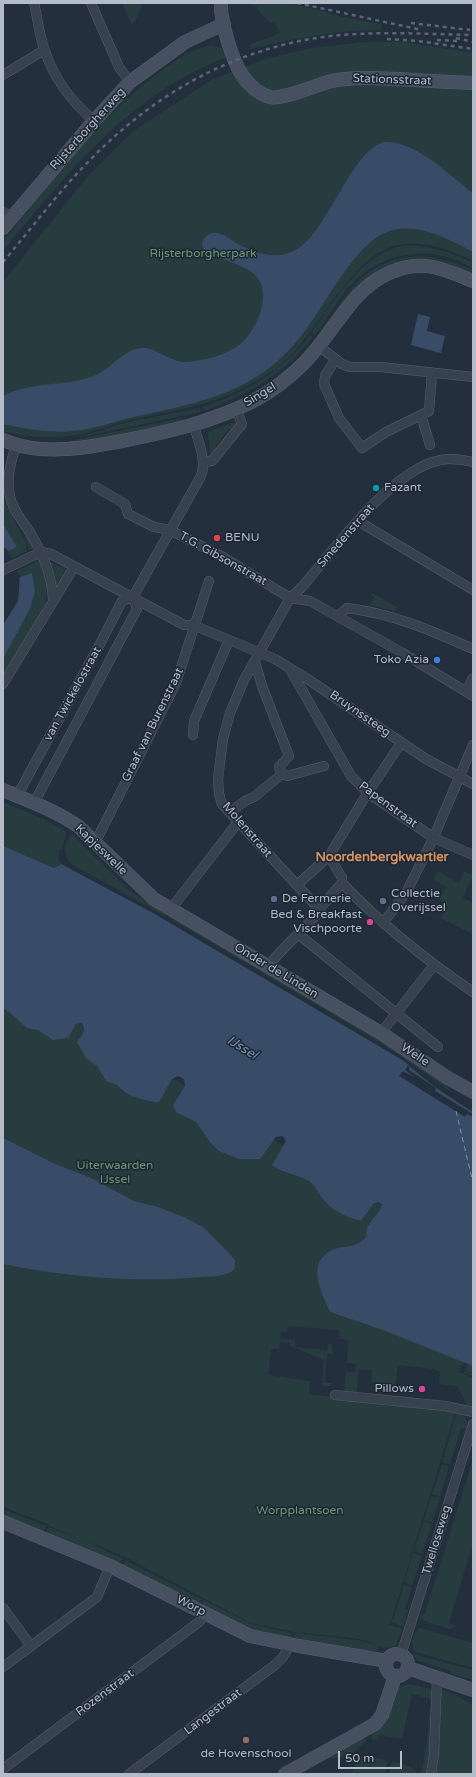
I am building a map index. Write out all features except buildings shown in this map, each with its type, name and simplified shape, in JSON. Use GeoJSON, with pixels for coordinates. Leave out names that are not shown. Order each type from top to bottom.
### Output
{"type":"FeatureCollection","features":[{"type":"Feature","properties":{"kind":"street"},"geometry":{"type":"LineString","coordinates":[[34,3],[44,50],[49,63],[79,108],[94,121]]}},
{"type":"Feature","properties":{"kind":"street"},"geometry":{"type":"LineString","coordinates":[[91,3],[119,67],[130,82]]}},
{"type":"Feature","properties":{"kind":"street","name":"Stationsstraat"},"geometry":{"type":"LineString","coordinates":[[221,3],[221,13],[225,27],[232,36],[245,69],[247,80],[260,93],[275,98],[284,97],[307,88],[332,81],[349,79],[368,78],[473,84]]}},
{"type":"Feature","properties":{"kind":"street","name":"Rijsterborgherweg"},"geometry":{"type":"LineString","coordinates":[[3,228],[8,214],[130,82],[188,40],[225,27]]}},
{"type":"Feature","properties":{"kind":"street"},"geometry":{"type":"LineString","coordinates":[[3,75],[44,50]]}},
{"type":"Feature","properties":{"kind":"street","name":"Singel"},"geometry":{"type":"LineString","coordinates":[[3,440],[16,445],[40,449],[81,448],[153,435],[193,424],[236,409],[256,400],[286,379],[320,347],[358,294],[374,281],[391,272],[406,267],[439,267],[473,281]]}},
{"type":"Feature","properties":{"kind":"street"},"geometry":{"type":"LineString","coordinates":[[320,347],[335,360],[350,367],[381,367],[432,374],[473,377]]}},
{"type":"Feature","properties":{"kind":"street"},"geometry":{"type":"LineString","coordinates":[[335,360],[325,376],[324,384],[339,418],[362,448],[386,432],[429,411],[432,374]]}},
{"type":"Feature","properties":{"kind":"street"},"geometry":{"type":"LineString","coordinates":[[193,424],[203,462],[212,461],[242,424],[236,409]]}},
{"type":"Feature","properties":{"kind":"street"},"geometry":{"type":"LineString","coordinates":[[421,415],[430,445]]}},
{"type":"Feature","properties":{"kind":"street"},"geometry":{"type":"LineString","coordinates":[[16,445],[9,474],[10,498],[14,508],[41,552],[51,576],[53,600]]}},
{"type":"Feature","properties":{"kind":"street","name":"Smedenstraat"},"geometry":{"type":"LineString","coordinates":[[257,658],[290,598],[302,587],[358,521],[392,486],[418,469],[448,459],[473,462]]}},
{"type":"Feature","properties":{"kind":"street","name":"van Twickelostraat"},"geometry":{"type":"LineString","coordinates":[[17,796],[122,601],[132,597],[201,476],[203,462]]}},
{"type":"Feature","properties":{"kind":"street","name":"T.G. Gibsonstraat"},"geometry":{"type":"LineString","coordinates":[[96,487],[125,504],[128,514],[154,527],[170,530],[223,557],[290,598]]}},
{"type":"Feature","properties":{"kind":"street"},"geometry":{"type":"LineString","coordinates":[[358,521],[473,590]]}},
{"type":"Feature","properties":{"kind":"street"},"geometry":{"type":"LineString","coordinates":[[3,570],[41,552]]}},
{"type":"Feature","properties":{"kind":"street","name":"Bruynssteeg"},"geometry":{"type":"LineString","coordinates":[[41,552],[51,554],[184,625],[193,625],[229,640],[257,658],[275,659],[309,680],[401,743],[473,784]]}},
{"type":"Feature","properties":{"kind":"street"},"geometry":{"type":"LineString","coordinates":[[3,684],[74,567]]}},
{"type":"Feature","properties":{"kind":"street","name":"Graaf van Burenstraat"},"geometry":{"type":"LineString","coordinates":[[93,841],[99,835],[176,683],[193,625],[209,581]]}},
{"type":"Feature","properties":{"kind":"street","name":"van Twickelostraat"},"geometry":{"type":"LineString","coordinates":[[34,803],[137,609],[132,597]]}},
{"type":"Feature","properties":{"kind":"street"},"geometry":{"type":"LineString","coordinates":[[290,598],[310,600],[469,694],[473,678]]}},
{"type":"Feature","properties":{"kind":"street"},"geometry":{"type":"LineString","coordinates":[[338,616],[347,608],[364,610],[404,620],[473,649]]}},
{"type":"Feature","properties":{"kind":"street"},"geometry":{"type":"LineString","coordinates":[[193,735],[194,721],[229,640]]}},
{"type":"Feature","properties":{"kind":"street"},"geometry":{"type":"LineString","coordinates":[[257,658],[262,686],[290,756],[279,767],[282,774],[287,776],[324,766]]}},
{"type":"Feature","properties":{"kind":"street","name":"Molenstraat"},"geometry":{"type":"LineString","coordinates":[[257,658],[236,697],[223,739],[218,779],[219,794],[222,804],[319,908]]}},
{"type":"Feature","properties":{"kind":"street","name":"Papenstraat"},"geometry":{"type":"LineString","coordinates":[[290,669],[351,776],[368,793],[434,838],[473,855]]}},
{"type":"Feature","properties":{"kind":"street"},"geometry":{"type":"LineString","coordinates":[[296,885],[329,856],[401,743]]}},
{"type":"Feature","properties":{"kind":"street"},"geometry":{"type":"LineString","coordinates":[[383,923],[406,893],[434,838],[473,745]]}},
{"type":"Feature","properties":{"kind":"street"},"geometry":{"type":"LineString","coordinates":[[230,812],[254,797],[282,774]]}},
{"type":"Feature","properties":{"kind":"street","name":"Kapjeswelle"},"geometry":{"type":"LineString","coordinates":[[3,790],[69,820],[93,841],[148,895],[171,909]]}},
{"type":"Feature","properties":{"kind":"street"},"geometry":{"type":"LineString","coordinates":[[171,909],[238,822]]}},
{"type":"Feature","properties":{"kind":"street"},"geometry":{"type":"LineString","coordinates":[[329,856],[342,878],[342,883],[383,923],[434,965],[473,992]]}},
{"type":"Feature","properties":{"kind":"street"},"geometry":{"type":"LineString","coordinates":[[268,966],[292,938],[298,934],[319,912],[319,908],[342,883]]}},
{"type":"Feature","properties":{"kind":"street","name":"Onder de Linden"},"geometry":{"type":"LineString","coordinates":[[171,909],[381,1033]]}},
{"type":"Feature","properties":{"kind":"street"},"geometry":{"type":"LineString","coordinates":[[298,934],[438,1047]]}},
{"type":"Feature","properties":{"kind":"street"},"geometry":{"type":"LineString","coordinates":[[381,1033],[434,965]]}},
{"type":"Feature","properties":{"kind":"street","name":"Welle"},"geometry":{"type":"LineString","coordinates":[[381,1033],[448,1078],[473,1092]]}},
{"type":"Feature","properties":{"kind":"street","name":"Welle"},"geometry":{"type":"LineString","coordinates":[[448,1078],[457,1090],[473,1100]]}},
{"type":"Feature","properties":{"kind":"street"},"geometry":{"type":"LineString","coordinates":[[335,1395],[445,1406],[473,1412]]}},
{"type":"Feature","properties":{"kind":"street","name":"Twelloseweg"},"geometry":{"type":"LineString","coordinates":[[401,1655],[473,1424]]}},
{"type":"Feature","properties":{"kind":"street","name":"Worp"},"geometry":{"type":"LineString","coordinates":[[3,1522],[110,1566],[250,1636],[290,1645],[387,1661]]}},
{"type":"Feature","properties":{"kind":"street"},"geometry":{"type":"LineString","coordinates":[[3,1667],[97,1596],[110,1566]]}},
{"type":"Feature","properties":{"kind":"street"},"geometry":{"type":"LineString","coordinates":[[3,1608],[32,1646]]}},
{"type":"Feature","properties":{"kind":"street","name":"Rozenstraat"},"geometry":{"type":"LineString","coordinates":[[3,1769],[199,1622],[205,1614]]}},
{"type":"Feature","properties":{"kind":"street","name":"Langestraat"},"geometry":{"type":"LineString","coordinates":[[129,1774],[275,1665],[283,1657],[290,1645]]}},
{"type":"Feature","properties":{"kind":"street"},"geometry":{"type":"LineString","coordinates":[[393,1655],[401,1655],[407,1661],[408,1668],[404,1674],[395,1676],[388,1671],[386,1667],[387,1661],[393,1655]]}},
{"type":"Feature","properties":{"kind":"street"},"geometry":{"type":"LineString","coordinates":[[408,1668],[473,1690]]}},
{"type":"Feature","properties":{"kind":"street"},"geometry":{"type":"LineString","coordinates":[[285,1774],[374,1724],[382,1716],[395,1676]]}},
{"type":"Feature","properties":{"kind":"street"},"geometry":{"type":"LineString","coordinates":[[431,1774],[434,1754],[437,1678]]}},
{"type":"Feature","properties":{"kind":"green space"},"geometry":{"type":"Polygon","coordinates":[[[122,3],[142,3],[139,14],[132,25],[122,3]]]}},
{"type":"Feature","properties":{"kind":"green space"},"geometry":{"type":"Polygon","coordinates":[[[248,3],[288,3],[358,20],[382,24],[381,30],[348,31],[316,35],[251,49],[249,45],[280,33],[275,22],[270,23],[257,9],[257,7],[248,3]]]}},
{"type":"Feature","properties":{"kind":"green space","name":"Rijsterborgherpark"},"geometry":{"type":"Polygon","coordinates":[[[362,42],[404,42],[473,53],[473,261],[444,249],[420,244],[399,245],[381,252],[365,263],[349,280],[303,341],[283,363],[254,382],[223,397],[194,406],[130,420],[75,435],[39,437],[19,435],[3,431],[3,282],[88,176],[132,132],[211,80],[266,59],[306,49],[362,42]]]}},
{"type":"Feature","properties":{"kind":"green space"},"geometry":{"type":"Polygon","coordinates":[[[211,45],[221,48],[227,57],[192,73],[160,92],[130,114],[77,165],[3,251],[3,241],[59,172],[120,106],[165,68],[193,51],[211,45]]]}},
{"type":"Feature","properties":{"kind":"green space"},"geometry":{"type":"Polygon","coordinates":[[[405,245],[432,248],[457,256],[473,263],[473,268],[451,258],[438,255],[412,254],[387,260],[365,272],[355,281],[339,300],[315,335],[312,332],[340,292],[363,268],[375,258],[389,250],[405,245]]]}},
{"type":"Feature","properties":{"kind":"green space"},"geometry":{"type":"Polygon","coordinates":[[[424,256],[457,263],[473,271],[473,276],[404,264],[316,340],[321,329],[343,299],[361,279],[371,271],[394,260],[424,256]]]}},
{"type":"Feature","properties":{"kind":"green space"},"geometry":{"type":"Polygon","coordinates":[[[310,335],[313,337],[302,350],[290,362],[264,382],[236,398],[204,411],[203,407],[249,388],[276,370],[310,335]]]}},
{"type":"Feature","properties":{"kind":"green space"},"geometry":{"type":"Polygon","coordinates":[[[314,344],[302,360],[255,395],[199,418],[198,415],[240,400],[268,383],[296,361],[310,345],[314,344]]]}},
{"type":"Feature","properties":{"kind":"green space"},"geometry":{"type":"Polygon","coordinates":[[[200,408],[201,412],[76,438],[128,422],[200,408]]]}},
{"type":"Feature","properties":{"kind":"green space"},"geometry":{"type":"Polygon","coordinates":[[[182,418],[183,422],[95,441],[67,443],[70,441],[182,418]]]}},
{"type":"Feature","properties":{"kind":"green space"},"geometry":{"type":"Polygon","coordinates":[[[237,421],[238,424],[233,429],[229,429],[216,445],[216,450],[212,455],[210,454],[208,432],[237,421]]]}},
{"type":"Feature","properties":{"kind":"green space"},"geometry":{"type":"Polygon","coordinates":[[[3,471],[7,471],[9,504],[33,549],[29,550],[25,536],[6,503],[2,484],[3,471]]]}},
{"type":"Feature","properties":{"kind":"green space"},"geometry":{"type":"Polygon","coordinates":[[[3,499],[26,543],[27,551],[12,558],[5,549],[9,551],[17,547],[3,524],[3,499]]]}},
{"type":"Feature","properties":{"kind":"green space"},"geometry":{"type":"Polygon","coordinates":[[[40,560],[42,562],[47,586],[45,606],[3,682],[3,659],[30,609],[35,592],[32,573],[20,577],[17,571],[40,560]]]}},
{"type":"Feature","properties":{"kind":"green space"},"geometry":{"type":"Polygon","coordinates":[[[50,562],[67,570],[56,586],[50,562]]]}},
{"type":"Feature","properties":{"kind":"green space"},"geometry":{"type":"Polygon","coordinates":[[[372,593],[397,607],[395,611],[369,605],[374,597],[371,595],[372,593]]]}},
{"type":"Feature","properties":{"kind":"green space"},"geometry":{"type":"Polygon","coordinates":[[[3,802],[42,818],[67,832],[61,850],[59,850],[59,862],[61,864],[54,868],[3,846],[3,802]]]}},
{"type":"Feature","properties":{"kind":"green space"},"geometry":{"type":"Polygon","coordinates":[[[72,834],[132,893],[166,914],[165,916],[71,864],[68,860],[65,849],[67,841],[72,834]]]}},
{"type":"Feature","properties":{"kind":"green space"},"geometry":{"type":"Polygon","coordinates":[[[437,871],[459,883],[464,872],[473,875],[463,898],[473,903],[473,934],[441,918],[447,906],[439,899],[446,887],[434,880],[437,871]]]}},
{"type":"Feature","properties":{"kind":"green space"},"geometry":{"type":"Polygon","coordinates":[[[170,916],[259,968],[258,970],[169,918],[170,916]]]}},
{"type":"Feature","properties":{"kind":"green space"},"geometry":{"type":"Polygon","coordinates":[[[260,969],[380,1040],[379,1042],[259,971],[260,969]]]}},
{"type":"Feature","properties":{"kind":"green space"},"geometry":{"type":"Polygon","coordinates":[[[3,987],[81,1024],[180,1083],[381,1205],[473,1269],[459,1360],[464,1362],[463,1366],[458,1365],[462,1369],[457,1367],[461,1370],[461,1372],[456,1371],[471,1377],[472,1376],[463,1373],[464,1371],[471,1373],[464,1370],[465,1368],[471,1371],[465,1367],[467,1363],[473,1366],[473,1401],[471,1407],[468,1407],[457,1386],[439,1384],[440,1372],[434,1369],[398,1365],[395,1389],[388,1389],[389,1383],[371,1382],[372,1370],[359,1369],[357,1394],[344,1393],[346,1372],[355,1372],[356,1364],[347,1363],[348,1340],[340,1339],[339,1330],[288,1326],[287,1332],[281,1332],[280,1339],[295,1340],[295,1347],[327,1350],[328,1343],[332,1345],[333,1354],[327,1354],[325,1383],[332,1383],[331,1386],[322,1386],[324,1360],[290,1346],[290,1343],[280,1342],[279,1349],[271,1349],[268,1375],[310,1381],[309,1394],[456,1411],[389,1624],[402,1629],[396,1646],[382,1648],[359,1639],[295,1632],[251,1623],[125,1557],[49,1526],[48,1524],[3,1507],[3,987]],[[327,1305],[330,1312],[369,1325],[327,1305]]]}},
{"type":"Feature","properties":{"kind":"green space"},"geometry":{"type":"Polygon","coordinates":[[[382,1041],[446,1085],[451,1092],[380,1043],[382,1041]]]}},
{"type":"Feature","properties":{"kind":"green space"},"geometry":{"type":"Polygon","coordinates":[[[457,1413],[463,1415],[467,1421],[467,1429],[461,1428],[450,1465],[442,1462],[457,1413]]]}},
{"type":"Feature","properties":{"kind":"green space"},"geometry":{"type":"Polygon","coordinates":[[[473,1459],[473,1543],[449,1623],[456,1625],[449,1629],[424,1621],[420,1618],[421,1614],[425,1614],[473,1459]]]}},
{"type":"Feature","properties":{"kind":"green space"},"geometry":{"type":"Polygon","coordinates":[[[442,1464],[449,1466],[440,1497],[432,1494],[442,1464]]]}},
{"type":"Feature","properties":{"kind":"green space"},"geometry":{"type":"Polygon","coordinates":[[[431,1496],[440,1498],[432,1522],[424,1520],[431,1496]]]}},
{"type":"Feature","properties":{"kind":"green space"},"geometry":{"type":"Polygon","coordinates":[[[3,1509],[46,1526],[43,1534],[3,1517],[3,1509]]]}},
{"type":"Feature","properties":{"kind":"green space"},"geometry":{"type":"Polygon","coordinates":[[[424,1521],[432,1524],[422,1554],[414,1551],[424,1521]]]}},
{"type":"Feature","properties":{"kind":"green space"},"geometry":{"type":"Polygon","coordinates":[[[48,1527],[84,1540],[123,1559],[118,1566],[45,1535],[48,1527]]]}},
{"type":"Feature","properties":{"kind":"green space"},"geometry":{"type":"Polygon","coordinates":[[[413,1553],[422,1556],[412,1585],[404,1583],[413,1553]]]}},
{"type":"Feature","properties":{"kind":"green space"},"geometry":{"type":"Polygon","coordinates":[[[125,1560],[201,1599],[197,1606],[121,1568],[125,1560]]]}},
{"type":"Feature","properties":{"kind":"green space"},"geometry":{"type":"Polygon","coordinates":[[[404,1584],[412,1587],[405,1609],[408,1610],[403,1627],[392,1622],[404,1584]]]}},
{"type":"Feature","properties":{"kind":"green space"},"geometry":{"type":"Polygon","coordinates":[[[203,1600],[251,1624],[292,1633],[290,1640],[268,1637],[200,1607],[203,1600]]]}},
{"type":"Feature","properties":{"kind":"green space"},"geometry":{"type":"Polygon","coordinates":[[[420,1628],[473,1643],[473,1668],[413,1651],[413,1638],[420,1628]]]}},
{"type":"Feature","properties":{"kind":"green space"},"geometry":{"type":"Polygon","coordinates":[[[295,1633],[358,1640],[379,1646],[378,1651],[349,1650],[293,1641],[295,1633]]]}},
{"type":"Feature","properties":{"kind":"green space"},"geometry":{"type":"Polygon","coordinates":[[[412,1654],[473,1670],[473,1680],[451,1674],[451,1671],[419,1661],[412,1654]]]}},
{"type":"Feature","properties":{"kind":"green space"},"geometry":{"type":"Polygon","coordinates":[[[407,1684],[433,1690],[433,1747],[428,1774],[421,1774],[427,1740],[431,1699],[412,1694],[402,1739],[380,1735],[378,1740],[373,1740],[370,1735],[396,1688],[407,1684]]]}},
{"type":"Feature","properties":{"kind":"green space"},"geometry":{"type":"Polygon","coordinates":[[[442,1690],[473,1705],[473,1774],[433,1774],[440,1691],[442,1690]]]}},
{"type":"Feature","properties":{"kind":"green space"},"geometry":{"type":"Polygon","coordinates":[[[364,1737],[366,1739],[365,1742],[349,1756],[328,1759],[329,1756],[364,1737]]]}},
{"type":"Feature","properties":{"kind":"green space"},"geometry":{"type":"Polygon","coordinates":[[[357,1756],[367,1758],[370,1756],[388,1761],[385,1774],[352,1774],[357,1756]]]}},
{"type":"Feature","properties":{"kind":"green space"},"geometry":{"type":"Polygon","coordinates":[[[392,1761],[409,1767],[417,1774],[389,1774],[392,1761]]]}},
{"type":"Feature","properties":{"kind":"water"},"geometry":{"type":"Polygon","coordinates":[[[384,142],[396,143],[419,153],[442,168],[473,193],[473,252],[443,237],[420,230],[398,229],[387,232],[375,238],[353,261],[305,331],[288,352],[269,368],[249,381],[228,391],[184,406],[88,429],[46,431],[3,424],[3,396],[25,388],[71,382],[94,376],[133,350],[140,348],[150,349],[173,359],[186,362],[211,358],[235,348],[242,343],[255,326],[259,316],[263,295],[261,285],[257,277],[246,269],[204,250],[202,244],[205,237],[209,234],[217,233],[250,250],[264,254],[279,255],[294,251],[306,242],[318,228],[360,160],[372,149],[384,142]]]}},
{"type":"Feature","properties":{"kind":"water"},"geometry":{"type":"Polygon","coordinates":[[[418,314],[430,317],[427,331],[445,336],[441,353],[411,345],[418,314]]]}},
{"type":"Feature","properties":{"kind":"water"},"geometry":{"type":"Polygon","coordinates":[[[3,524],[17,547],[9,551],[3,546],[3,524]]]}},
{"type":"Feature","properties":{"kind":"water"},"geometry":{"type":"Polygon","coordinates":[[[32,573],[35,592],[30,609],[3,659],[3,625],[18,601],[20,577],[32,573]]]}},
{"type":"Feature","properties":{"kind":"water","name":"IJssel"},"geometry":{"type":"Polygon","coordinates":[[[3,846],[54,868],[61,864],[153,913],[404,1061],[437,1088],[473,1112],[473,1366],[383,1330],[330,1312],[318,1279],[317,1270],[319,1262],[332,1250],[356,1245],[366,1237],[367,1228],[382,1205],[379,1202],[374,1203],[361,1221],[341,1214],[332,1208],[322,1198],[309,1181],[280,1170],[272,1165],[286,1141],[283,1136],[276,1137],[260,1159],[239,1159],[219,1151],[210,1142],[196,1122],[176,1112],[173,1105],[185,1086],[184,1079],[178,1076],[172,1079],[159,1102],[132,1096],[117,1085],[106,1081],[97,1066],[86,1058],[77,1042],[84,1030],[81,1023],[76,1024],[68,1038],[53,1040],[38,1030],[27,1028],[8,1011],[3,1009],[3,846]]]}},
{"type":"Feature","properties":{"kind":"water"},"geometry":{"type":"Polygon","coordinates":[[[3,1138],[55,1164],[91,1178],[134,1201],[158,1207],[186,1218],[203,1227],[235,1260],[235,1269],[232,1272],[223,1275],[214,1276],[175,1279],[126,1279],[76,1275],[27,1269],[3,1264],[3,1138]]]}},
{"type":"Feature","properties":{"kind":"pier"},"geometry":{"type":"Polygon","coordinates":[[[408,1065],[410,1067],[409,1070],[436,1088],[435,1091],[473,1114],[473,1117],[467,1114],[465,1117],[399,1076],[403,1071],[414,1077],[405,1070],[408,1065]]]}},
{"type":"Feature","properties":{"kind":"ferry route"},"geometry":{"type":"LineString","coordinates":[[456,1111],[473,1183]]}},
{"type":"Feature","properties":{"kind":"railway"},"geometry":{"type":"LineString","coordinates":[[297,3],[422,30]]}},
{"type":"Feature","properties":{"kind":"railway"},"geometry":{"type":"LineString","coordinates":[[411,23],[470,30]]}},
{"type":"Feature","properties":{"kind":"railway"},"geometry":{"type":"LineString","coordinates":[[3,262],[68,184],[116,135],[143,113],[200,76],[263,50],[331,36],[384,33],[473,35]]}},
{"type":"Feature","properties":{"kind":"railway"},"geometry":{"type":"LineString","coordinates":[[456,38],[473,42]]}},
{"type":"Feature","properties":{"kind":"railway"},"geometry":{"type":"LineString","coordinates":[[387,39],[418,41],[473,49]]}},
{"type":"Feature","properties":{"kind":"railway"},"geometry":{"type":"LineString","coordinates":[[437,40],[459,41]]}},
{"type":"Feature","properties":{"kind":"place","name":"Fazant"},"geometry":{"type":"Point","coordinates":[376,488]}},
{"type":"Feature","properties":{"kind":"place","name":"BENU"},"geometry":{"type":"Point","coordinates":[217,538]}},
{"type":"Feature","properties":{"kind":"place","name":"Toko Azia"},"geometry":{"type":"Point","coordinates":[437,660]}},
{"type":"Feature","properties":{"kind":"place","name":"De Fermerie"},"geometry":{"type":"Point","coordinates":[274,899]}},
{"type":"Feature","properties":{"kind":"place","name":"Collectie Overijssel"},"geometry":{"type":"Point","coordinates":[383,901]}},
{"type":"Feature","properties":{"kind":"place","name":"Bed & Breakfast Vischpoorte"},"geometry":{"type":"Point","coordinates":[370,922]}},
{"type":"Feature","properties":{"kind":"place","name":"Pillows"},"geometry":{"type":"Point","coordinates":[422,1389]}},
{"type":"Feature","properties":{"kind":"place","name":"de Hovenschool"},"geometry":{"type":"Point","coordinates":[246,1740]}},
{"type":"Feature","properties":{"kind":"district","name":"Noordenbergkwartier"},"geometry":{"type":"Point","coordinates":[382,858]}},
{"type":"Feature","properties":{"kind":"park label","name":"Uiterwaarden IJssel"},"geometry":{"type":"Point","coordinates":[115,1173]}},
{"type":"Feature","properties":{"kind":"park label","name":"Worpplantsoen"},"geometry":{"type":"Point","coordinates":[300,1511]}}]}
